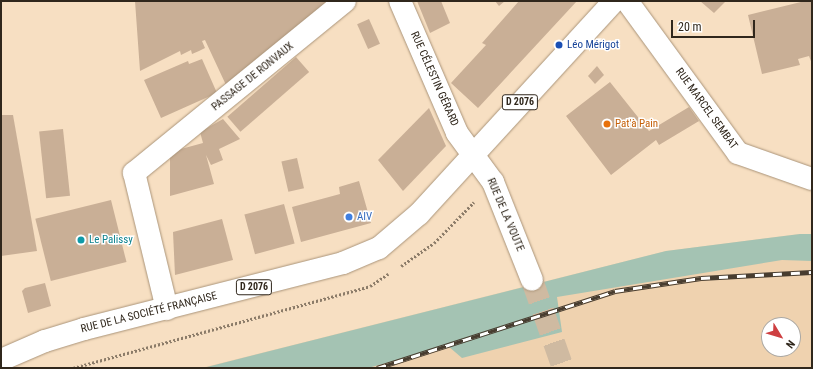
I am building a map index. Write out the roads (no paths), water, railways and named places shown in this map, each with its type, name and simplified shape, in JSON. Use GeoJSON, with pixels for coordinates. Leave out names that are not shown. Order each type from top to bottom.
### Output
{"type":"FeatureCollection","features":[{"type":"Feature","properties":{"kind":"main road","name":"PASSAGE DE RONVAUX"},"geometry":{"type":"LineString","coordinates":[[166,309],[134,173],[346,1]]}},
{"type":"Feature","properties":{"kind":"main road","name":"RUE CÉLESTIN GÉRARD"},"geometry":{"type":"LineString","coordinates":[[400,1],[457,134],[473,154]]}},
{"type":"Feature","properties":{"kind":"main road","name":"D 2076"},"geometry":{"type":"LineString","coordinates":[[473,154],[614,1]]}},
{"type":"Feature","properties":{"kind":"main road","name":"RUE MARCEL SEMBAT"},"geometry":{"type":"LineString","coordinates":[[627,1],[738,153],[812,179]]}},
{"type":"Feature","properties":{"kind":"main road","name":"RUE DE LA VOUTE"},"geometry":{"type":"LineString","coordinates":[[473,154],[493,182],[532,280]]}},
{"type":"Feature","properties":{"kind":"main road","name":"RUE DE LA SOCIÉTÉ FRANÇAISE"},"geometry":{"type":"LineString","coordinates":[[1,360],[45,341],[344,263],[366,254],[392,239],[410,223],[473,154]]}},
{"type":"Feature","properties":{"kind":"tunnel"},"geometry":{"type":"LineString","coordinates":[[532,280],[563,368]]}},
{"type":"Feature","properties":{"kind":"railway"},"geometry":{"type":"LineString","coordinates":[[377,368],[615,291],[701,278],[812,272]]}},
{"type":"Feature","properties":{"kind":"place","name":"Léo Mérigot"},"geometry":{"type":"Point","coordinates":[559,45]}},
{"type":"Feature","properties":{"kind":"place","name":"Pat'à Pain"},"geometry":{"type":"Point","coordinates":[607,124]}},
{"type":"Feature","properties":{"kind":"place","name":"AIV"},"geometry":{"type":"Point","coordinates":[349,217]}},
{"type":"Feature","properties":{"kind":"place","name":"Le Palissy"},"geometry":{"type":"Point","coordinates":[81,240]}}]}
